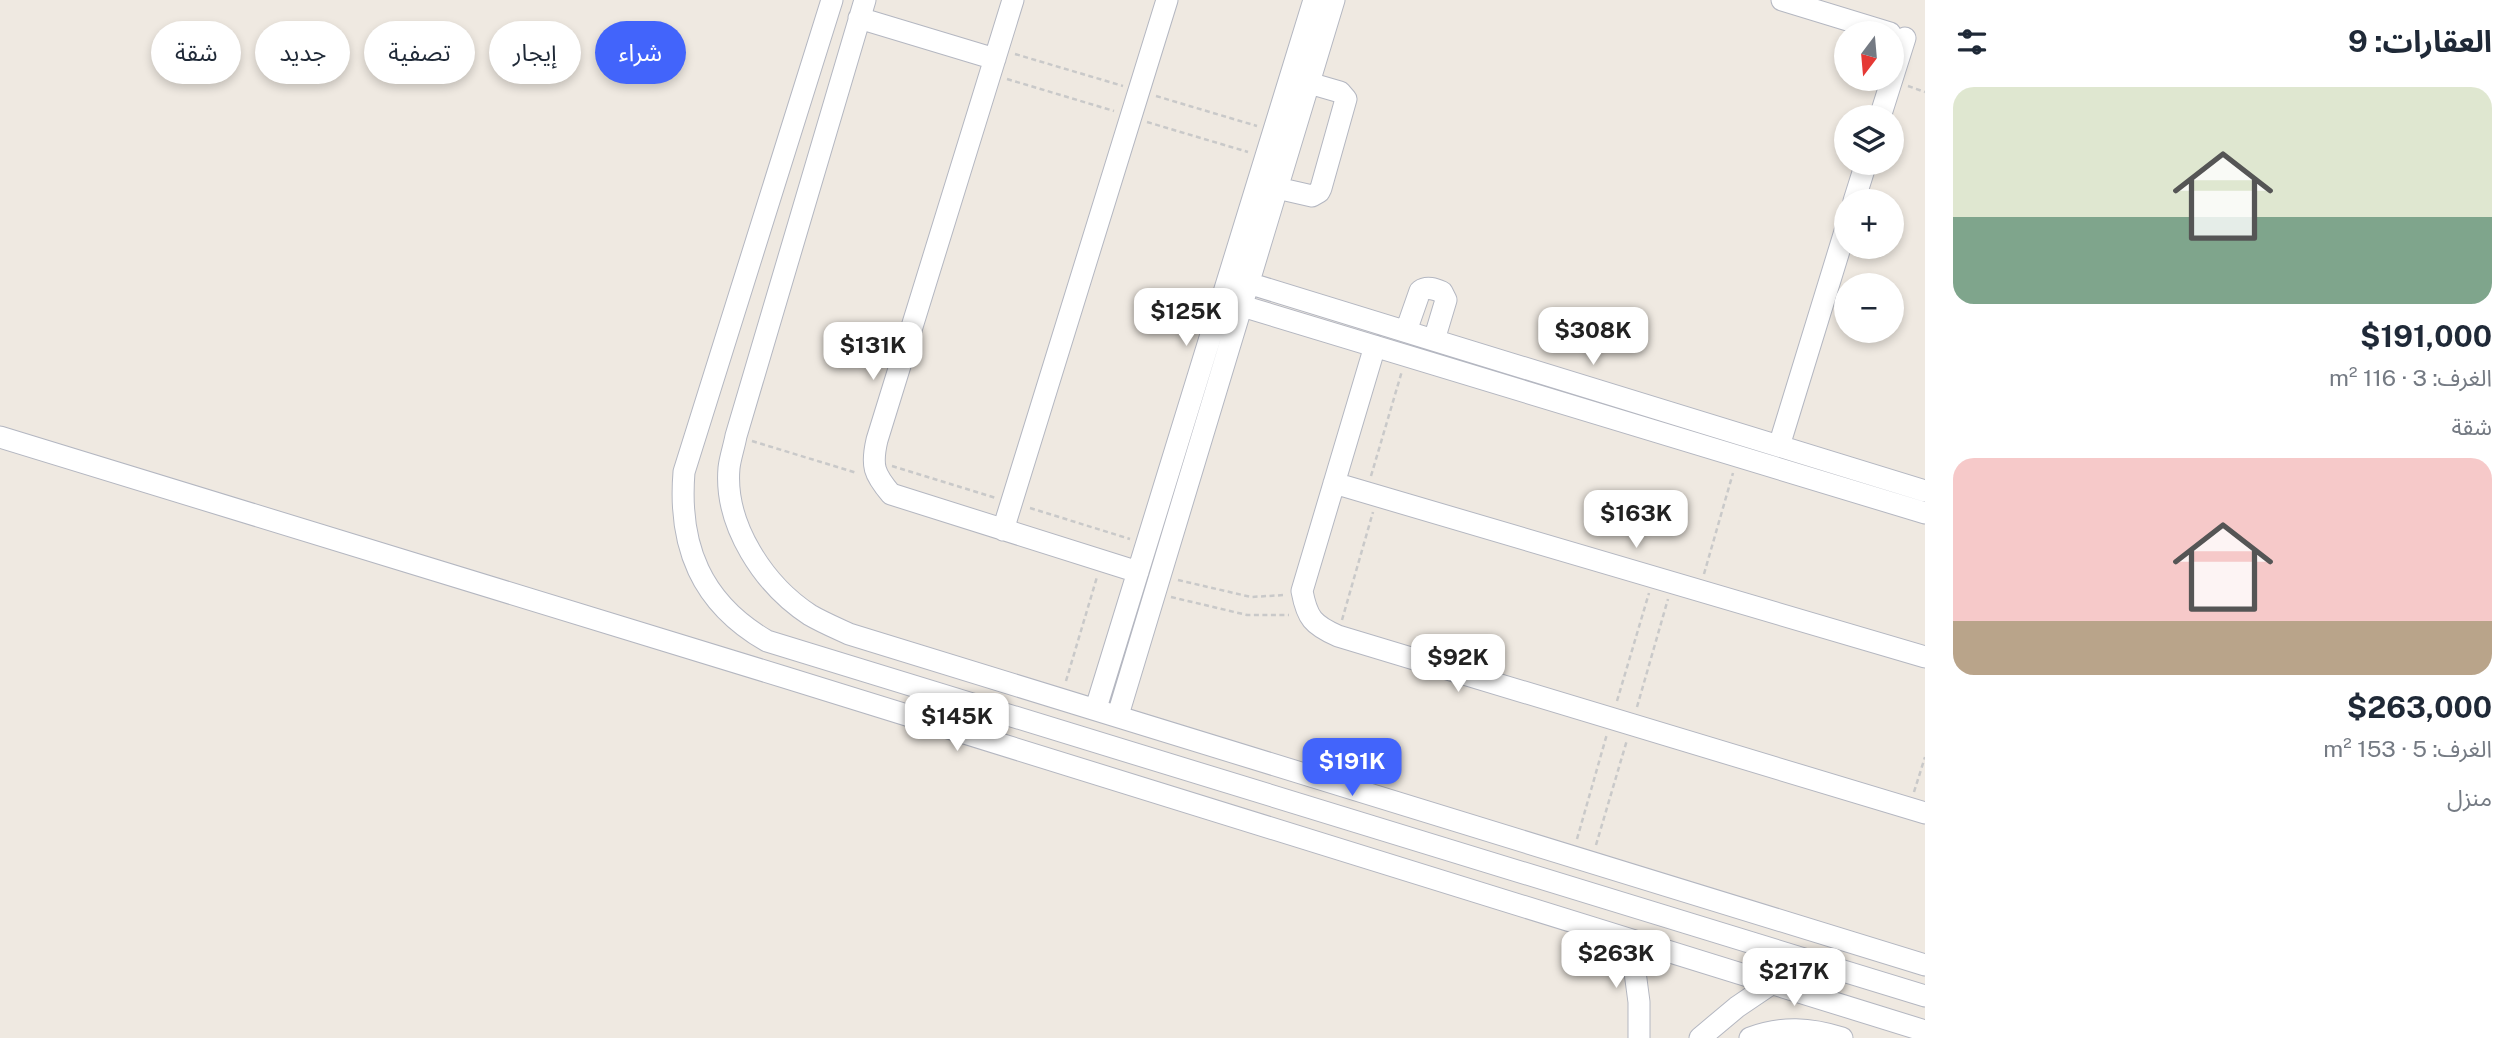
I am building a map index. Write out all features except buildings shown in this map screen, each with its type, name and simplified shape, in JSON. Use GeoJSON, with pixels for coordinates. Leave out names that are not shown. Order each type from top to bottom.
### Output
{"type":"FeatureCollection","features":[{"type":"Feature","properties":{"kind":"street"},"geometry":{"type":"LineString","coordinates":[[832,0],[684,472],[684,523],[692,556],[699,572],[728,612],[767,641],[1925,996]]}},
{"type":"Feature","properties":{"kind":"street"},"geometry":{"type":"LineString","coordinates":[[1013,0],[873,460],[878,479],[891,494],[1138,572]]}},
{"type":"Feature","properties":{"kind":"street"},"geometry":{"type":"LineString","coordinates":[[1003,530],[1167,0]]}},
{"type":"Feature","properties":{"kind":"street"},"geometry":{"type":"LineString","coordinates":[[1118,715],[1242,306],[1239,280],[1314,0]]}},
{"type":"Feature","properties":{"kind":"street"},"geometry":{"type":"LineString","coordinates":[[1096,708],[1138,572],[1239,280],[1277,188],[1334,0]]}},
{"type":"Feature","properties":{"kind":"street"},"geometry":{"type":"LineString","coordinates":[[1782,0],[1851,21]]}},
{"type":"Feature","properties":{"kind":"street"},"geometry":{"type":"LineString","coordinates":[[995,59],[862,9],[736,436],[729,470],[733,512],[750,552],[776,587],[810,615],[849,634],[1061,697],[1925,965]]}},
{"type":"Feature","properties":{"kind":"street"},"geometry":{"type":"LineString","coordinates":[[1277,188],[1312,196],[1321,188],[1346,99],[1340,92],[1309,83]]}},
{"type":"Feature","properties":{"kind":"street"},"geometry":{"type":"LineString","coordinates":[[1779,446],[1836,259]]}},
{"type":"Feature","properties":{"kind":"street"},"geometry":{"type":"LineString","coordinates":[[1239,280],[1779,446],[1923,484]]}},
{"type":"Feature","properties":{"kind":"street"},"geometry":{"type":"LineString","coordinates":[[1406,331],[1420,291],[1426,288],[1438,290],[1445,295],[1446,300],[1434,340]]}},
{"type":"Feature","properties":{"kind":"street"},"geometry":{"type":"LineString","coordinates":[[1242,306],[1925,513]]}},
{"type":"Feature","properties":{"kind":"street"},"geometry":{"type":"LineString","coordinates":[[1376,346],[1334,483],[1304,602],[1319,628],[1917,811]]}},
{"type":"Feature","properties":{"kind":"street"},"geometry":{"type":"LineString","coordinates":[[0,437],[1925,1031]]}},
{"type":"Feature","properties":{"kind":"street"},"geometry":{"type":"LineString","coordinates":[[1334,483],[1925,657]]}},
{"type":"Feature","properties":{"kind":"street"},"geometry":{"type":"LineString","coordinates":[[1630,942],[1639,1002],[1639,1038]]}},
{"type":"Feature","properties":{"kind":"street"},"geometry":{"type":"LineString","coordinates":[[1700,1038],[1727,1014],[1771,984]]}},
{"type":"Feature","properties":{"kind":"street"},"geometry":{"type":"LineString","coordinates":[[1750,1038],[1767,1032],[1803,1028],[1842,1038]]}},
{"type":"Feature","properties":{"kind":"path"},"geometry":{"type":"LineString","coordinates":[[1338,636],[1406,356]]}},
{"type":"Feature","properties":{"kind":"path"},"geometry":{"type":"LineString","coordinates":[[736,436],[878,479]]}},
{"type":"Feature","properties":{"kind":"path"},"geometry":{"type":"LineString","coordinates":[[1700,591],[1738,456]]}},
{"type":"Feature","properties":{"kind":"path"},"geometry":{"type":"LineString","coordinates":[[1061,697],[1102,561]]}},
{"type":"Feature","properties":{"kind":"path"},"geometry":{"type":"LineString","coordinates":[[1157,584],[1251,597],[1285,596],[1304,602]]}},
{"type":"Feature","properties":{"kind":"path"},"geometry":{"type":"LineString","coordinates":[[1157,584],[1247,615],[1266,616],[1304,602]]}},
{"type":"Feature","properties":{"kind":"path"},"geometry":{"type":"LineString","coordinates":[[1917,811],[1925,757]]}}]}
